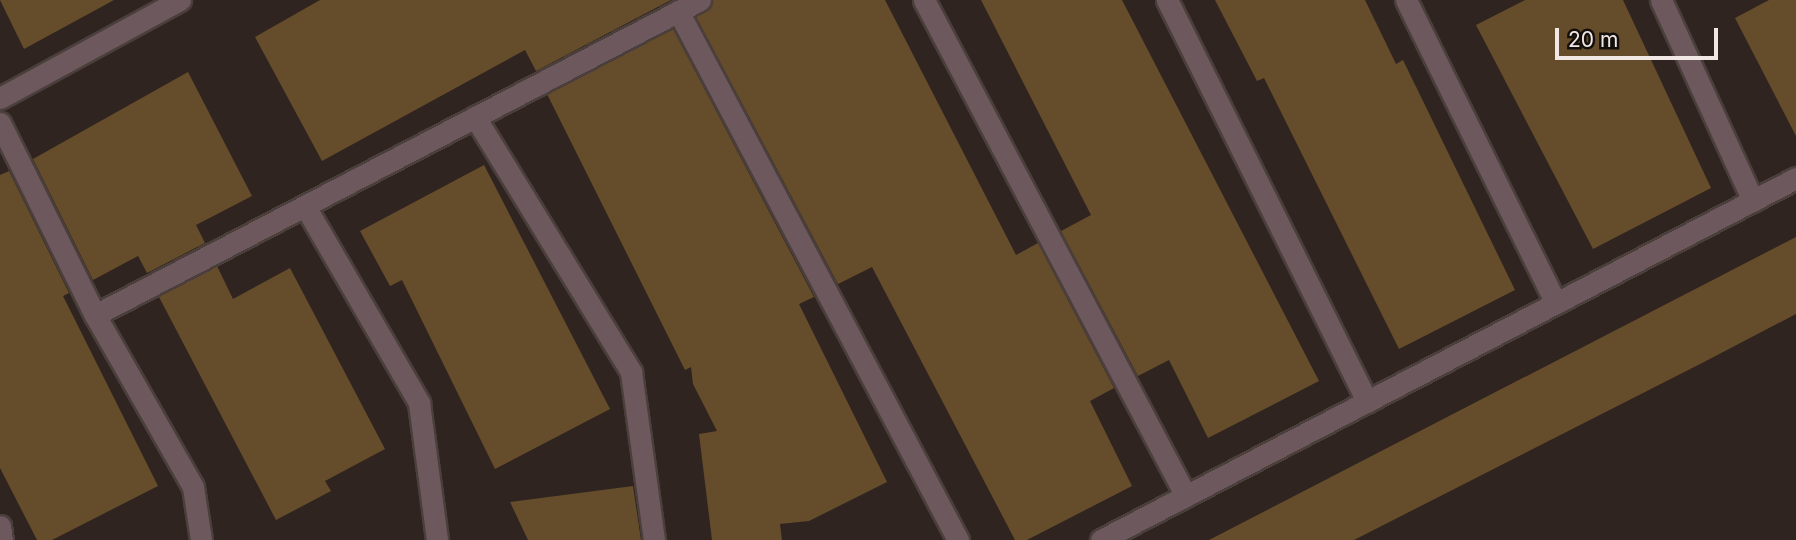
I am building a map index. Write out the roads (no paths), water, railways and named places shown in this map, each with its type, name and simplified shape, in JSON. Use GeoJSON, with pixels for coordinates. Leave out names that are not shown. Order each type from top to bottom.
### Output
{"type":"FeatureCollection","features":[{"type":"Feature","properties":{"kind":"street"},"geometry":{"type":"LineString","coordinates":[[0,98],[180,0]]}},
{"type":"Feature","properties":{"kind":"street"},"geometry":{"type":"LineString","coordinates":[[95,316],[700,0]]}},
{"type":"Feature","properties":{"kind":"street"},"geometry":{"type":"LineString","coordinates":[[923,0],[1186,496]]}},
{"type":"Feature","properties":{"kind":"street"},"geometry":{"type":"LineString","coordinates":[[1167,0],[1367,402]]}},
{"type":"Feature","properties":{"kind":"street"},"geometry":{"type":"LineString","coordinates":[[1406,0],[1556,303]]}},
{"type":"Feature","properties":{"kind":"street"},"geometry":{"type":"LineString","coordinates":[[1661,0],[1753,201]]}},
{"type":"Feature","properties":{"kind":"street"},"geometry":{"type":"LineString","coordinates":[[678,11],[958,540]]}},
{"type":"Feature","properties":{"kind":"street"},"geometry":{"type":"LineString","coordinates":[[475,117],[631,372],[654,540]]}},
{"type":"Feature","properties":{"kind":"street"},"geometry":{"type":"LineString","coordinates":[[0,123],[95,316],[193,487],[201,540]]}},
{"type":"Feature","properties":{"kind":"street"},"geometry":{"type":"LineString","coordinates":[[1101,540],[1796,178]]}},
{"type":"Feature","properties":{"kind":"street"},"geometry":{"type":"LineString","coordinates":[[305,206],[419,403],[437,540]]}},
{"type":"Feature","properties":{"kind":"street"},"geometry":{"type":"LineString","coordinates":[[0,526],[2,540]]}}]}
